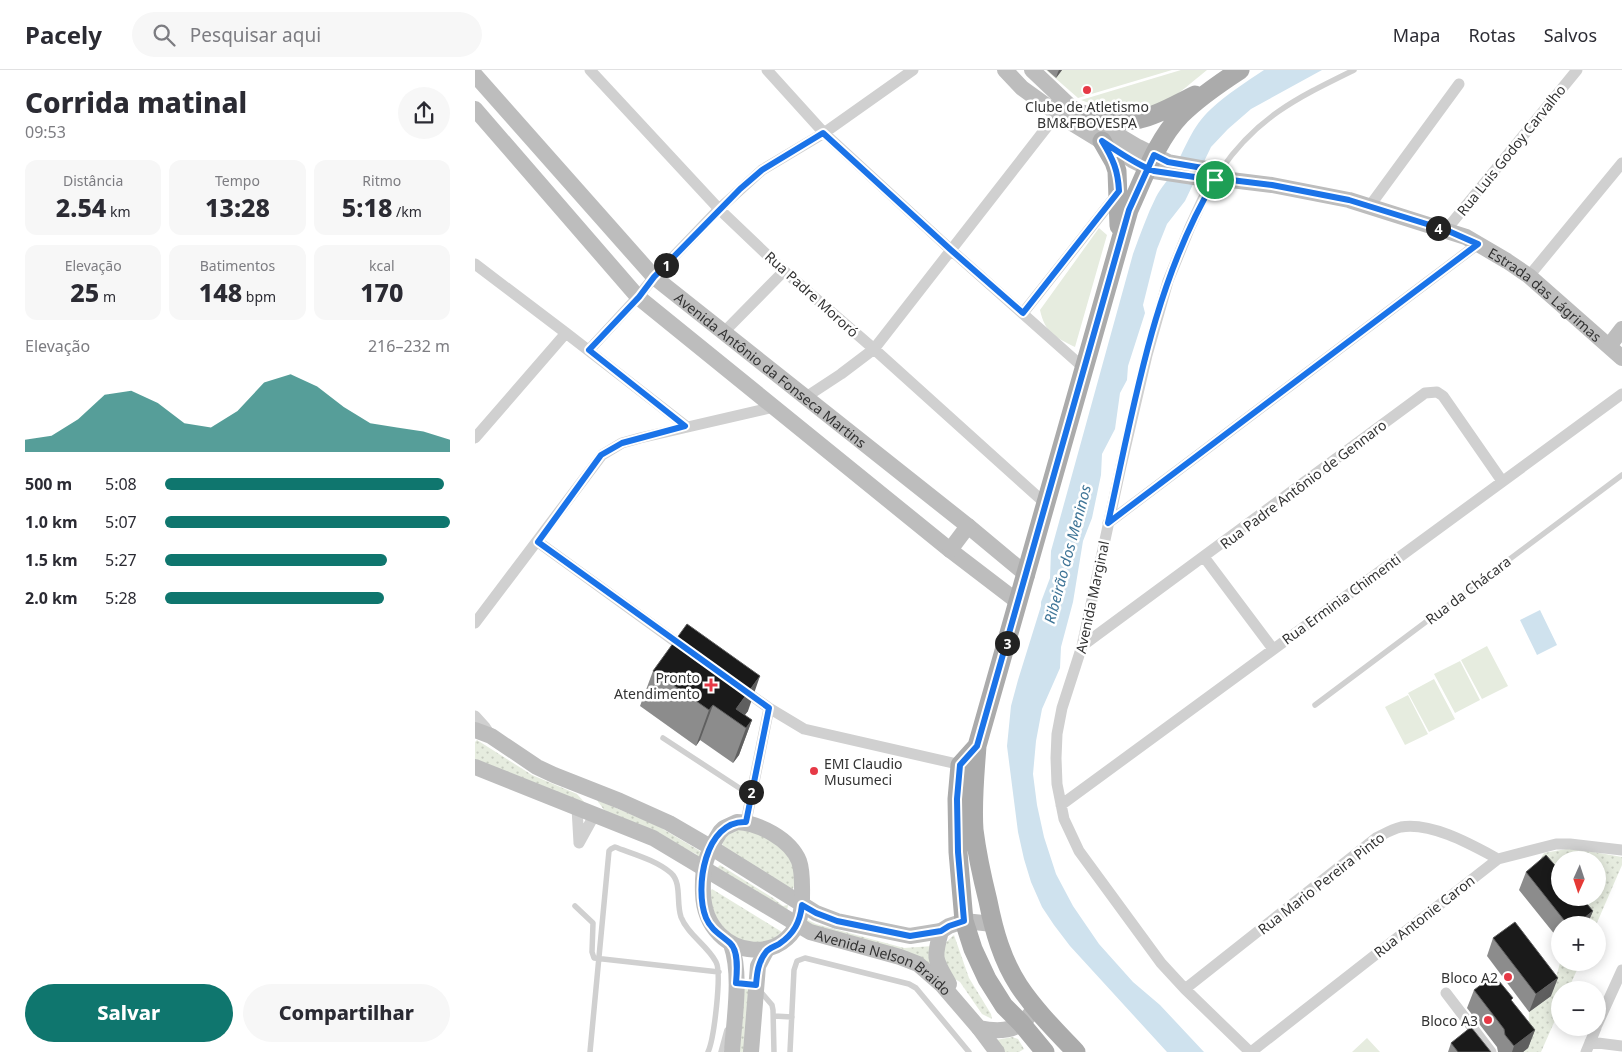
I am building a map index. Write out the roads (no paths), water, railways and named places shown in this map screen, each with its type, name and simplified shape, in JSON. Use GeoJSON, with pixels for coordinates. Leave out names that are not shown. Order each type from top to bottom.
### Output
{"type":"FeatureCollection","features":[{"type":"Feature","properties":{"kind":"main road","name":"Estrada das Lágrimas"},"geometry":{"type":"LineString","coordinates":[[1005,70],[1022,88],[1057,114],[1102,141],[1151,162],[1169,168],[1349,200],[1446,230],[1478,244],[1529,276],[1622,358]]}},
{"type":"Feature","properties":{"kind":"main road","name":"Estrada das Lágrimas"},"geometry":{"type":"LineString","coordinates":[[1032,70],[1071,107],[1151,162]]}},
{"type":"Feature","properties":{"kind":"main road"},"geometry":{"type":"LineString","coordinates":[[1045,1052],[1004,1006],[987,979],[973,949],[964,921],[958,852],[957,799],[977,746],[1047,505],[1129,210],[1160,143],[1181,115],[1219,84],[1240,70]]}},
{"type":"Feature","properties":{"kind":"main road","name":"Avenida Antônio da Fonseca Martins"},"geometry":{"type":"LineString","coordinates":[[475,74],[654,277],[1027,574]]}},
{"type":"Feature","properties":{"kind":"main road"},"geometry":{"type":"LineString","coordinates":[[1082,114],[1131,121],[1142,119],[1219,84]]}},
{"type":"Feature","properties":{"kind":"main road","name":"Avenida Antônio da Fonseca Martins"},"geometry":{"type":"LineString","coordinates":[[475,109],[639,297],[950,550],[1018,602]]}},
{"type":"Feature","properties":{"kind":"main road"},"geometry":{"type":"LineString","coordinates":[[1102,141],[1117,171],[1119,244]]}},
{"type":"Feature","properties":{"kind":"main road"},"geometry":{"type":"LineString","coordinates":[[1609,346],[1622,329]]}},
{"type":"Feature","properties":{"kind":"main road"},"geometry":{"type":"LineString","coordinates":[[950,550],[968,526]]}},
{"type":"Feature","properties":{"kind":"main road","name":"Avenida Nelson Braido"},"geometry":{"type":"LineString","coordinates":[[479,730],[537,767],[647,812],[711,848],[802,905],[837,921],[910,936],[941,931],[964,921],[993,924]]}},
{"type":"Feature","properties":{"kind":"main road"},"geometry":{"type":"LineString","coordinates":[[968,766],[978,859],[993,924],[1006,962],[1035,1008],[1076,1052]]}},
{"type":"Feature","properties":{"kind":"main road","name":"Avenida Nelson Braido"},"geometry":{"type":"LineString","coordinates":[[475,767],[653,838],[797,926],[819,935],[911,961],[924,969],[958,1002],[997,1052]]}},
{"type":"Feature","properties":{"kind":"main road"},"geometry":{"type":"LineString","coordinates":[[581,786],[587,794],[595,814]]}},
{"type":"Feature","properties":{"kind":"main road"},"geometry":{"type":"LineString","coordinates":[[737,822],[746,822],[766,830],[787,845],[794,853],[801,869],[802,905],[797,926],[786,939],[767,949],[754,950],[731,944],[717,934],[707,918],[703,904],[703,868],[711,848],[724,828],[737,822]]}},
{"type":"Feature","properties":{"kind":"main road"},"geometry":{"type":"LineString","coordinates":[[941,931],[936,951],[937,965],[958,1002]]}},
{"type":"Feature","properties":{"kind":"main road"},"geometry":{"type":"LineString","coordinates":[[731,944],[735,955],[736,980],[732,1052]]}},
{"type":"Feature","properties":{"kind":"main road"},"geometry":{"type":"LineString","coordinates":[[751,1052],[758,966],[767,949]]}},
{"type":"Feature","properties":{"kind":"main road"},"geometry":{"type":"LineString","coordinates":[[979,1028],[996,1030],[1009,1028],[1021,1023],[1035,1008]]}},
{"type":"Feature","properties":{"kind":"street","name":"Rua Padre Mororó"},"geometry":{"type":"LineString","coordinates":[[591,70],[719,209],[784,270],[1047,505]]}},
{"type":"Feature","properties":{"kind":"street"},"geometry":{"type":"LineString","coordinates":[[767,70],[823,133],[1085,369]]}},
{"type":"Feature","properties":{"kind":"street"},"geometry":{"type":"LineString","coordinates":[[589,350],[639,297],[654,277],[719,209],[762,170],[823,133],[913,70]]}},
{"type":"Feature","properties":{"kind":"street","name":"Rua Luis Godoy Carvalho"},"geometry":{"type":"LineString","coordinates":[[1446,230],[1577,70]]}},
{"type":"Feature","properties":{"kind":"street"},"geometry":{"type":"LineString","coordinates":[[1369,207],[1459,84]]}},
{"type":"Feature","properties":{"kind":"street"},"geometry":{"type":"LineString","coordinates":[[806,397],[874,349],[1057,114]]}},
{"type":"Feature","properties":{"kind":"street"},"geometry":{"type":"LineString","coordinates":[[1529,276],[1622,163]]}},
{"type":"Feature","properties":{"kind":"street","name":"Avenida Marginal"},"geometry":{"type":"LineString","coordinates":[[1217,176],[1190,227],[1168,281],[1147,355],[1108,523],[1083,646],[1062,708],[1057,734],[1056,766],[1064,819],[1079,851],[1161,962],[1185,989],[1251,1052]]}},
{"type":"Feature","properties":{"kind":"street"},"geometry":{"type":"LineString","coordinates":[[1023,313],[1119,191]]}},
{"type":"Feature","properties":{"kind":"street"},"geometry":{"type":"LineString","coordinates":[[1108,523],[1478,244]]}},
{"type":"Feature","properties":{"kind":"street"},"geometry":{"type":"LineString","coordinates":[[475,264],[567,333],[685,426]]}},
{"type":"Feature","properties":{"kind":"street"},"geometry":{"type":"LineString","coordinates":[[723,333],[784,270]]}},
{"type":"Feature","properties":{"kind":"street"},"geometry":{"type":"LineString","coordinates":[[475,438],[567,333]]}},
{"type":"Feature","properties":{"kind":"street","name":"Rua Padre Antônio de Gennaro"},"geometry":{"type":"LineString","coordinates":[[1083,646],[1425,393],[1437,392],[1443,396],[1502,481]]}},
{"type":"Feature","properties":{"kind":"street","name":"Rua Erminia Chimenti"},"geometry":{"type":"LineString","coordinates":[[1061,805],[1622,394]]}},
{"type":"Feature","properties":{"kind":"street"},"geometry":{"type":"LineString","coordinates":[[475,623],[538,542],[601,455],[622,443],[685,426],[774,407]]}},
{"type":"Feature","properties":{"kind":"street"},"geometry":{"type":"LineString","coordinates":[[538,542],[698,657]]}},
{"type":"Feature","properties":{"kind":"street"},"geometry":{"type":"LineString","coordinates":[[1204,557],[1273,649]]}},
{"type":"Feature","properties":{"kind":"street"},"geometry":{"type":"LineString","coordinates":[[729,680],[796,725],[813,732],[968,766]]}},
{"type":"Feature","properties":{"kind":"street"},"geometry":{"type":"LineString","coordinates":[[746,822],[769,708]]}},
{"type":"Feature","properties":{"kind":"street"},"geometry":{"type":"LineString","coordinates":[[577,808],[579,842],[595,814]]}},
{"type":"Feature","properties":{"kind":"street","name":"Rua Mario Pereira Pinto"},"geometry":{"type":"LineString","coordinates":[[1185,989],[1376,838],[1389,831],[1402,827],[1420,827],[1448,835],[1498,859]]}},
{"type":"Feature","properties":{"kind":"street","name":"Rua Antonie Caron"},"geometry":{"type":"LineString","coordinates":[[1251,1052],[1498,859],[1556,844],[1622,850]]}},
{"type":"Feature","properties":{"kind":"street"},"geometry":{"type":"LineString","coordinates":[[1606,1006],[1622,970]]}},
{"type":"Feature","properties":{"kind":"street"},"geometry":{"type":"LineString","coordinates":[[1446,993],[1491,1052]]}},
{"type":"Feature","properties":{"kind":"street"},"geometry":{"type":"LineString","coordinates":[[1588,1047],[1622,1046]]}},
{"type":"Feature","properties":{"kind":"lane","name":"Avenida Marginal"},"geometry":{"type":"LineString","coordinates":[[1217,176],[1240,144],[1257,127],[1302,96],[1354,70]]}},
{"type":"Feature","properties":{"kind":"lane","name":"Rua da Chácara"},"geometry":{"type":"LineString","coordinates":[[1315,705],[1622,475]]}},
{"type":"Feature","properties":{"kind":"lane"},"geometry":{"type":"LineString","coordinates":[[663,738],[751,795]]}},
{"type":"Feature","properties":{"kind":"lane"},"geometry":{"type":"LineString","coordinates":[[590,1052],[609,851],[615,848],[642,857],[671,874],[677,884],[679,908],[685,925],[716,960],[719,972],[714,1032],[708,1052]]}},
{"type":"Feature","properties":{"kind":"lane"},"geometry":{"type":"LineString","coordinates":[[575,906],[593,924],[603,924]]}},
{"type":"Feature","properties":{"kind":"lane"},"geometry":{"type":"LineString","coordinates":[[593,924],[592,954],[600,960],[719,972]]}},
{"type":"Feature","properties":{"kind":"lane"},"geometry":{"type":"LineString","coordinates":[[790,1052],[794,970],[797,961],[805,958],[909,984],[916,988],[969,1052]]}},
{"type":"Feature","properties":{"kind":"lane"},"geometry":{"type":"LineString","coordinates":[[721,1052],[736,980],[756,985],[772,1005],[774,1016],[774,1052]]}},
{"type":"Feature","properties":{"kind":"lane"},"geometry":{"type":"LineString","coordinates":[[774,1016],[792,1017]]}},
{"type":"Feature","properties":{"kind":"water","name":"Ribeirão dos Meninos"},"geometry":{"type":"Polygon","coordinates":[[[1264,70],[1322,70],[1251,109],[1228,129],[1211,147],[1185,201],[1167,224],[1157,249],[1143,305],[1145,313],[1128,366],[1127,380],[1120,393],[1115,429],[1102,454],[1101,475],[1092,518],[1083,541],[1073,602],[1061,647],[1060,668],[1042,709],[1036,741],[1033,774],[1044,837],[1056,874],[1073,906],[1099,944],[1133,982],[1160,1005],[1204,1052],[1167,1052],[1070,946],[1042,907],[1031,882],[1018,832],[1007,746],[1011,706],[1041,602],[1050,578],[1051,551],[1133,254],[1141,232],[1156,197],[1171,175],[1189,138],[1204,116],[1223,98],[1264,70]]]}},
{"type":"Feature","properties":{"kind":"water"},"geometry":{"type":"Polygon","coordinates":[[[1540,610],[1557,645],[1537,655],[1520,620],[1540,610]]]}},
{"type":"Feature","properties":{"kind":"place","name":"Clube de Atletismo BM&FBOVESPA"},"geometry":{"type":"Point","coordinates":[1087,90]}},
{"type":"Feature","properties":{"kind":"place","name":"Pronto Atendimento"},"geometry":{"type":"Point","coordinates":[711,685]}},
{"type":"Feature","properties":{"kind":"place","name":"EMI Claudio Musumeci"},"geometry":{"type":"Point","coordinates":[814,771]}},
{"type":"Feature","properties":{"kind":"place","name":"Bloco A2"},"geometry":{"type":"Point","coordinates":[1508,977]}},
{"type":"Feature","properties":{"kind":"place","name":"Bloco A3"},"geometry":{"type":"Point","coordinates":[1488,1020]}}]}
